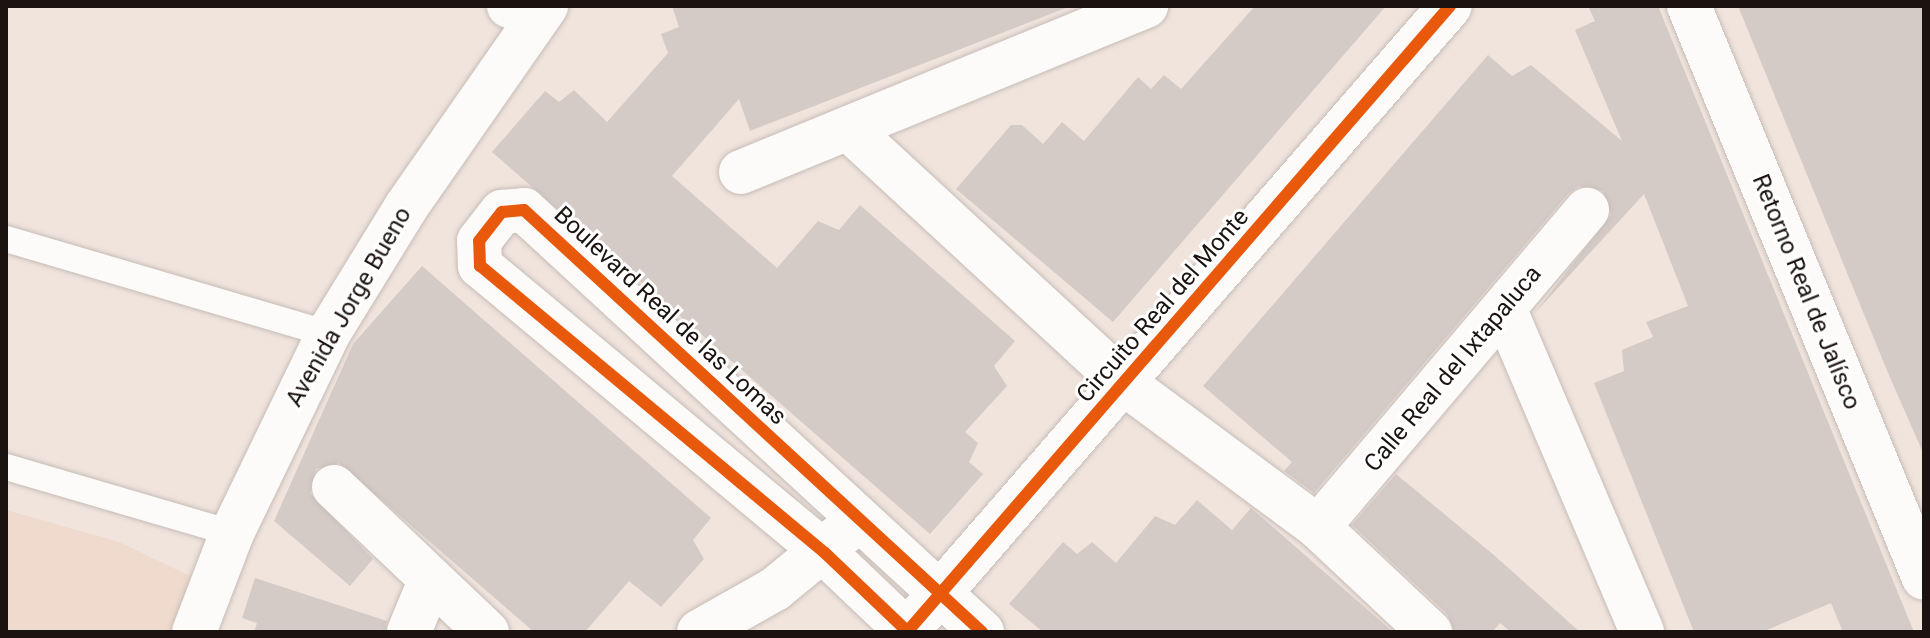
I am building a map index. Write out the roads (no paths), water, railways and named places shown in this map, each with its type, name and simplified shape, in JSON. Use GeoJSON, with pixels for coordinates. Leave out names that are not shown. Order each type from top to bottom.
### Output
{"type":"FeatureCollection","features":[{"type":"Feature","properties":{"kind":"street"},"geometry":{"type":"LineString","coordinates":[[741,172],[852,132],[1146,6]]}},
{"type":"Feature","properties":{"kind":"street","name":"Circuito Real del Monte"},"geometry":{"type":"LineString","coordinates":[[907,632],[1450,6]]}},
{"type":"Feature","properties":{"kind":"street","name":"Retorno Real de Jalísco"},"geometry":{"type":"LineString","coordinates":[[1689,6],[1924,578]]}},
{"type":"Feature","properties":{"kind":"street","name":"Avenida Jorge Bueno"},"geometry":{"type":"LineString","coordinates":[[194,632],[232,533],[328,334],[532,9]]}},
{"type":"Feature","properties":{"kind":"street"},"geometry":{"type":"LineString","coordinates":[[852,132],[1125,384],[1318,527],[1430,632]]}},
{"type":"Feature","properties":{"kind":"street","name":"Boulevard Real de las Lomas"},"geometry":{"type":"LineString","coordinates":[[907,632],[825,553],[480,266],[479,241],[502,212],[524,210],[982,632]]}},
{"type":"Feature","properties":{"kind":"street","name":"Calle Real del Ixtapaluca"},"geometry":{"type":"LineString","coordinates":[[1318,527],[1587,210]]}},
{"type":"Feature","properties":{"kind":"street"},"geometry":{"type":"LineString","coordinates":[[1504,308],[1642,632]]}},
{"type":"Feature","properties":{"kind":"street"},"geometry":{"type":"LineString","coordinates":[[334,487],[487,632]]}},
{"type":"Feature","properties":{"kind":"street"},"geometry":{"type":"LineString","coordinates":[[699,632],[825,553],[859,520]]}},
{"type":"Feature","properties":{"kind":"street"},"geometry":{"type":"LineString","coordinates":[[409,632],[430,581]]}},
{"type":"Feature","properties":{"kind":"lane"},"geometry":{"type":"LineString","coordinates":[[6,239],[328,334]]}},
{"type":"Feature","properties":{"kind":"lane"},"geometry":{"type":"LineString","coordinates":[[6,467],[232,533]]}}]}
